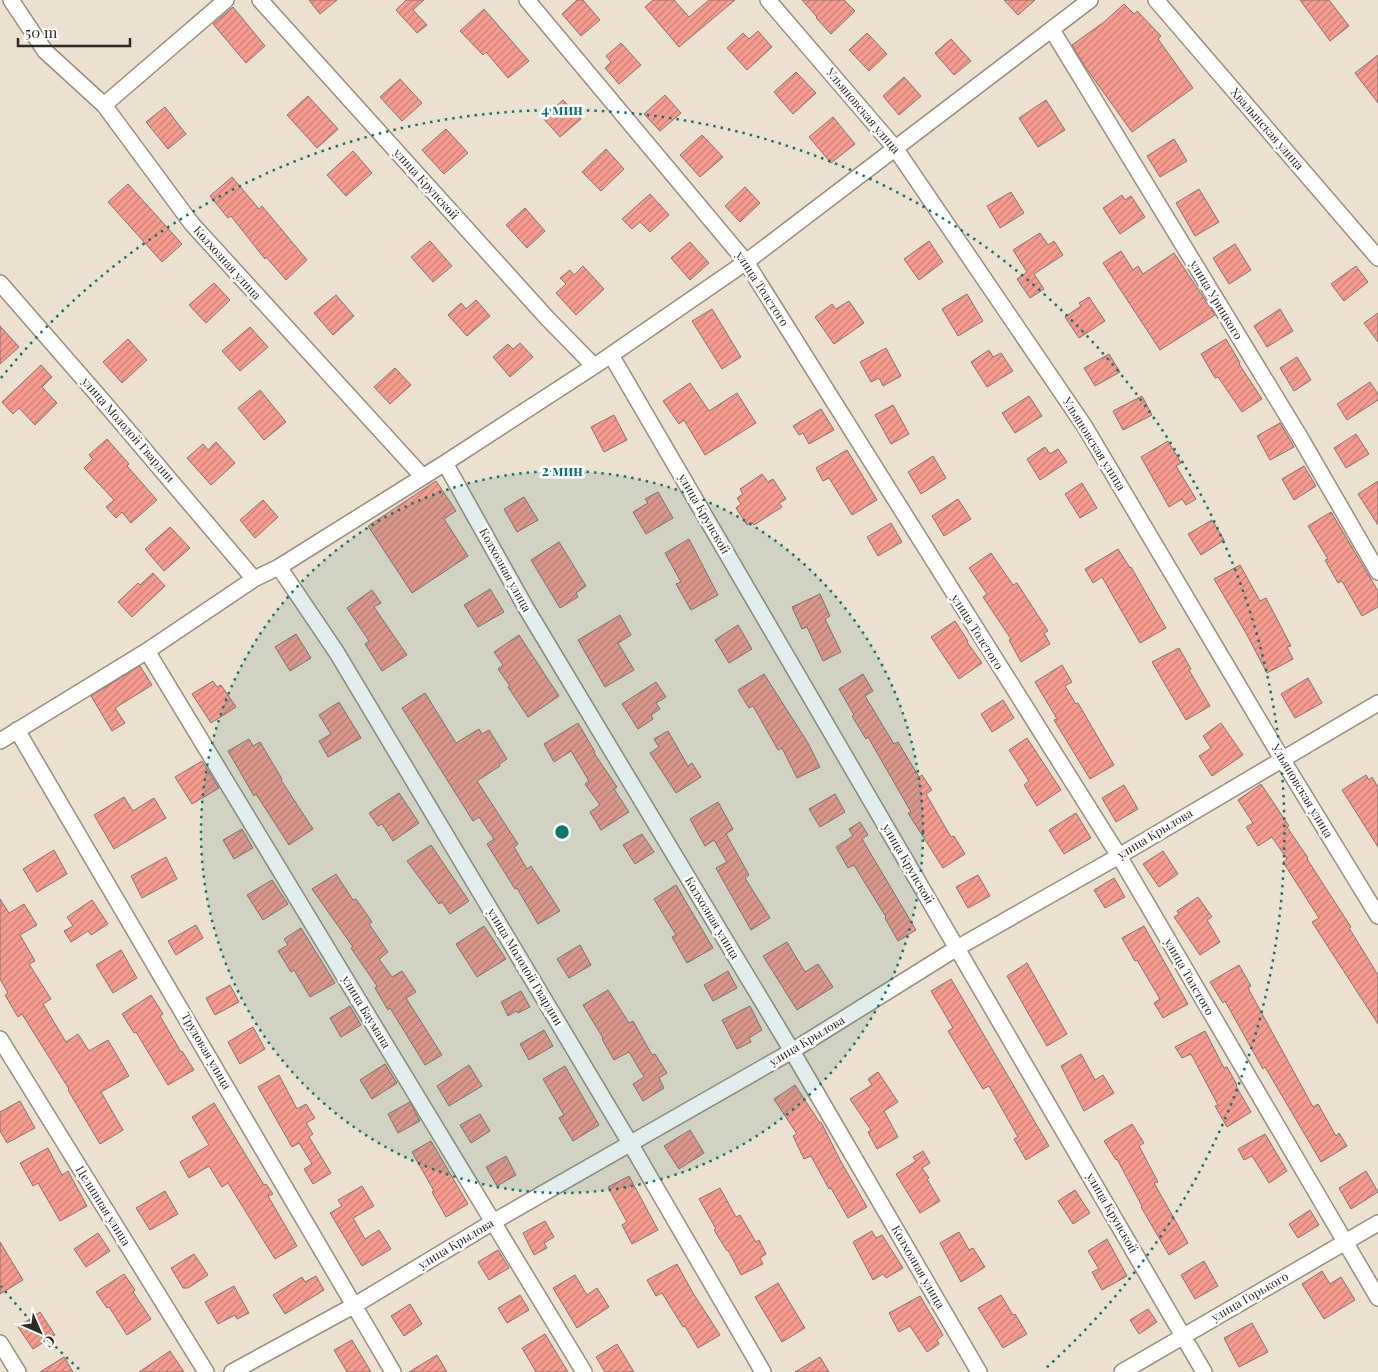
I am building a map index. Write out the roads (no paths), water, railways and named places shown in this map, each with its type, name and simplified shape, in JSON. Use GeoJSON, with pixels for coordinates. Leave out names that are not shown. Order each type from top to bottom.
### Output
{"type":"FeatureCollection","features":[{"type":"Feature","properties":{"kind":"street","name":"Колхозная улица"},"geometry":{"type":"LineString","coordinates":[[11,0],[45,51],[104,105],[192,224],[423,477]]}},
{"type":"Feature","properties":{"kind":"street"},"geometry":{"type":"LineString","coordinates":[[104,105],[226,0]]}},
{"type":"Feature","properties":{"kind":"street","name":"улица Крупской"},"geometry":{"type":"LineString","coordinates":[[260,0],[540,311],[594,366]]}},
{"type":"Feature","properties":{"kind":"street","name":"улица Толстого"},"geometry":{"type":"LineString","coordinates":[[527,0],[746,262],[1119,856],[1378,1298]]}},
{"type":"Feature","properties":{"kind":"street","name":"Ульяновская улица"},"geometry":{"type":"LineString","coordinates":[[768,0],[895,148],[1085,427],[1282,759],[1378,916]]}},
{"type":"Feature","properties":{"kind":"street"},"geometry":{"type":"LineString","coordinates":[[0,741],[147,651],[254,579],[279,567],[423,477],[611,355],[746,262],[1090,0]]}},
{"type":"Feature","properties":{"kind":"street","name":"Хвалынская улица"},"geometry":{"type":"LineString","coordinates":[[1156,0],[1378,258]]}},
{"type":"Feature","properties":{"kind":"street","name":"улица Урицкого"},"geometry":{"type":"LineString","coordinates":[[1052,30],[1300,437],[1378,572]]}},
{"type":"Feature","properties":{"kind":"street","name":"улица Молодой Гвардии"},"geometry":{"type":"LineString","coordinates":[[0,283],[254,579]]}},
{"type":"Feature","properties":{"kind":"street","name":"улица Крупской"},"geometry":{"type":"LineString","coordinates":[[611,355],[1204,1372]]}},
{"type":"Feature","properties":{"kind":"street","name":"Колхозная улица"},"geometry":{"type":"LineString","coordinates":[[445,463],[526,608],[792,1051],[979,1372]]}},
{"type":"Feature","properties":{"kind":"street","name":"улица Молодой Гвардии"},"geometry":{"type":"LineString","coordinates":[[279,567],[337,653],[630,1143],[763,1372]]}},
{"type":"Feature","properties":{"kind":"street","name":"улица Баумана"},"geometry":{"type":"LineString","coordinates":[[147,651],[584,1372]]}},
{"type":"Feature","properties":{"kind":"street","name":"улица Крылова"},"geometry":{"type":"LineString","coordinates":[[232,1372],[355,1305],[493,1222],[792,1051],[957,948],[1119,856],[1378,703]]}},
{"type":"Feature","properties":{"kind":"street","name":"Трудовая улица"},"geometry":{"type":"LineString","coordinates":[[17,730],[393,1372]]}},
{"type":"Feature","properties":{"kind":"street","name":"Целинная улица"},"geometry":{"type":"LineString","coordinates":[[0,1040],[206,1372]]}},
{"type":"Feature","properties":{"kind":"street","name":"улица Горького"},"geometry":{"type":"LineString","coordinates":[[1122,1372],[1378,1223]]}},
{"type":"Feature","properties":{"kind":"street"},"geometry":{"type":"LineString","coordinates":[[0,1344],[18,1372]]}}]}
